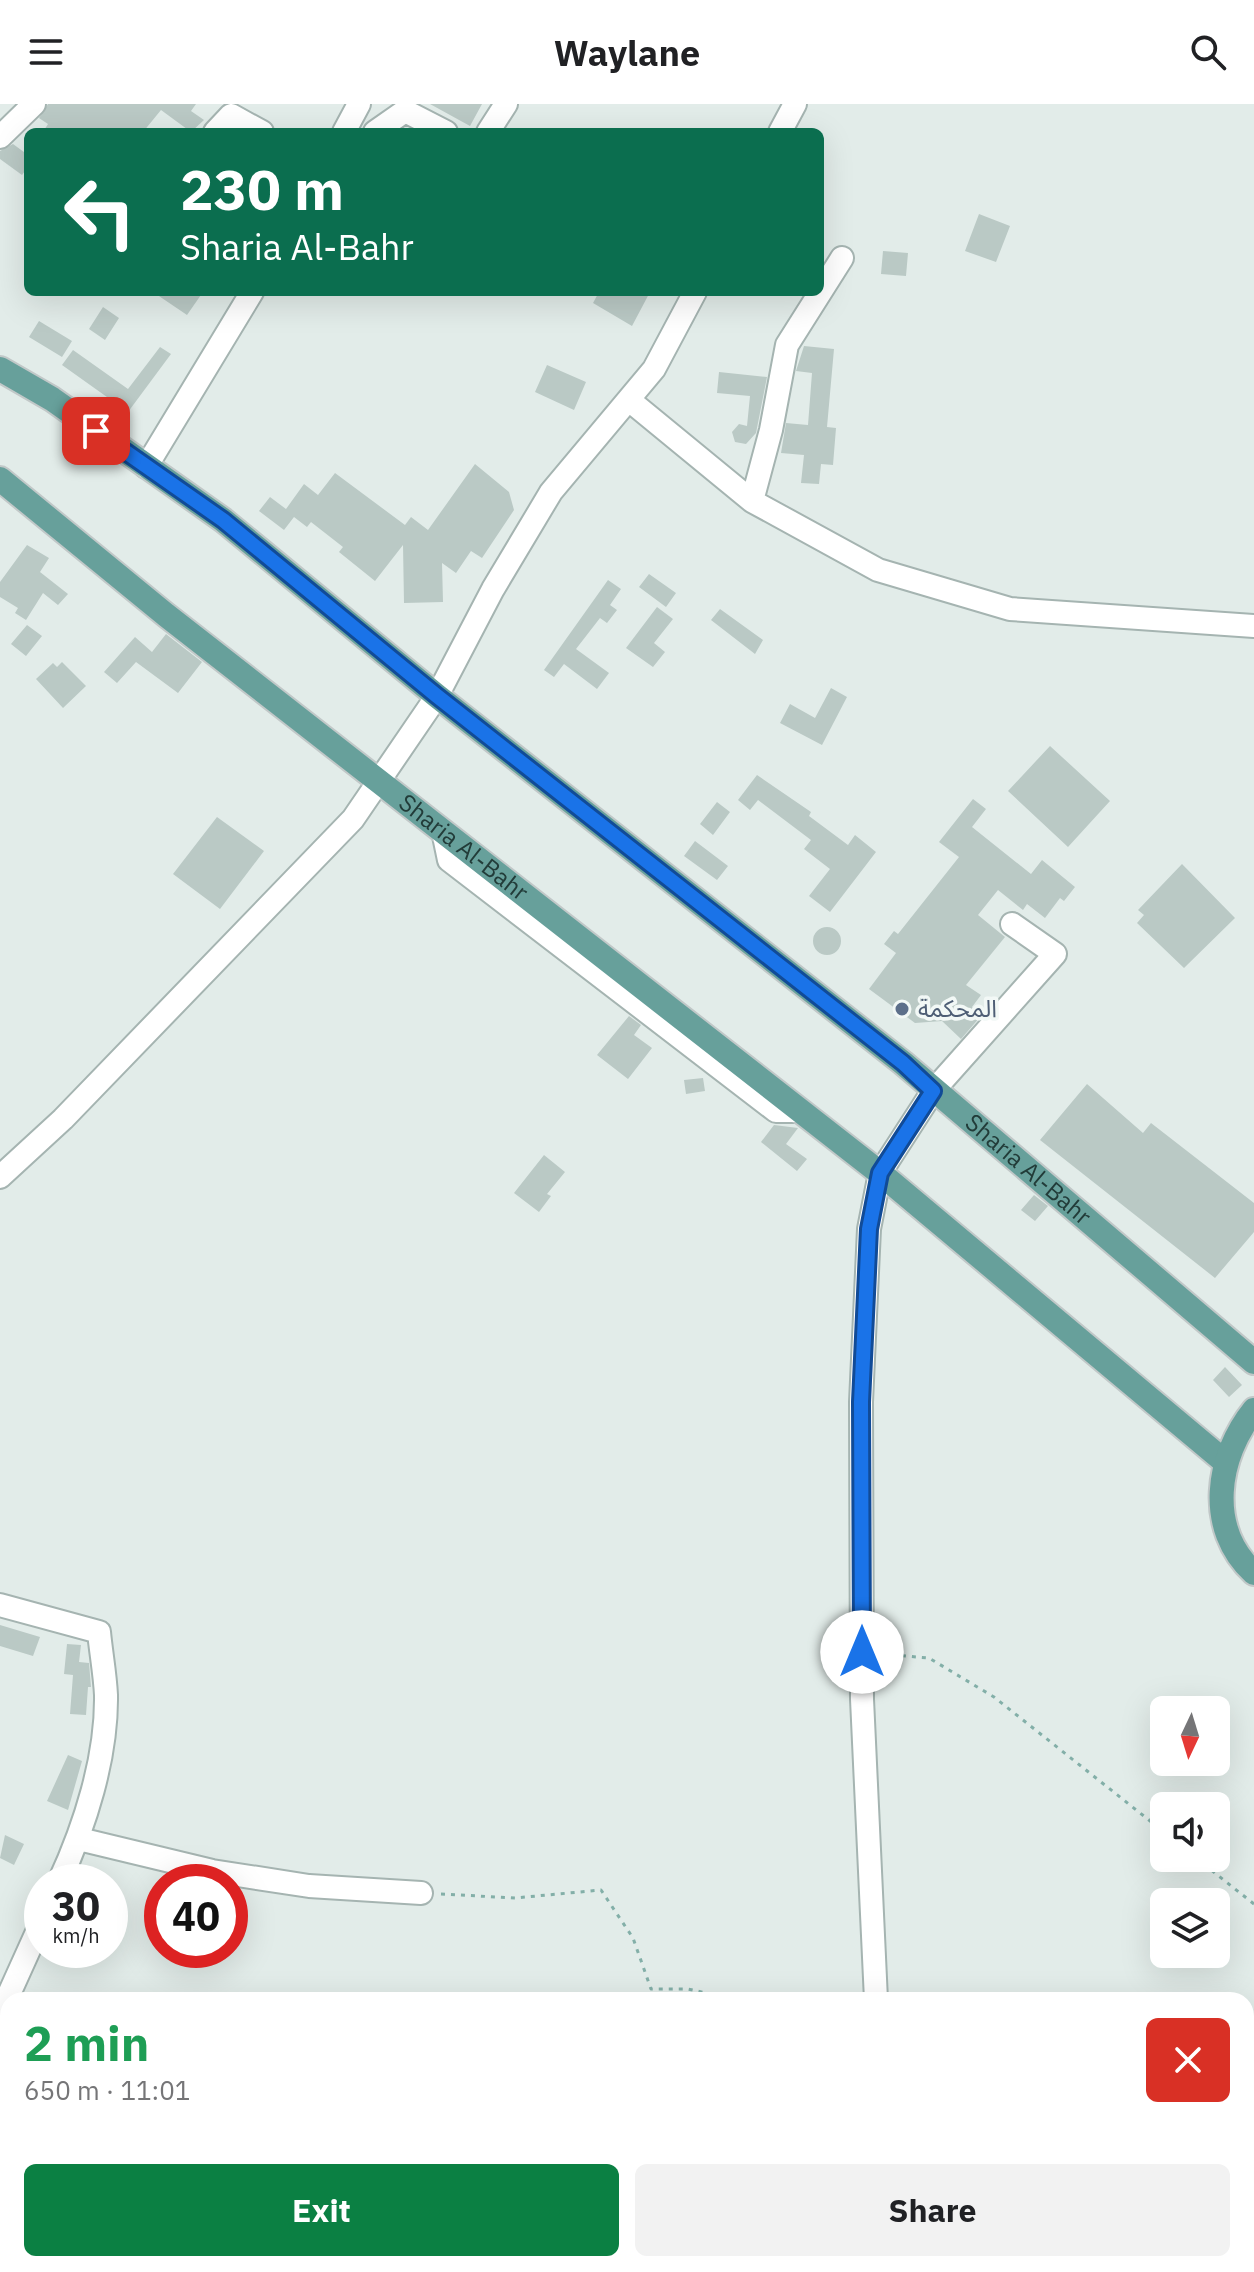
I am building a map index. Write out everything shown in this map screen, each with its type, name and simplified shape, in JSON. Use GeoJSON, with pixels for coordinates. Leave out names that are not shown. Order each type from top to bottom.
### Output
{"type":"FeatureCollection","features":[{"type":"Feature","properties":{"kind":"main road","name":"Sharia Al-Bahr"},"geometry":{"type":"LineString","coordinates":[[0,369],[52,399],[223,520],[437,696],[891,1053],[1254,1362]]}},
{"type":"Feature","properties":{"kind":"main road","name":"Sharia Al-Bahr"},"geometry":{"type":"LineString","coordinates":[[0,479],[166,615],[880,1173],[1224,1461]]}},
{"type":"Feature","properties":{"kind":"main road"},"geometry":{"type":"LineString","coordinates":[[1254,1410],[1237,1431],[1224,1461],[1220,1499],[1229,1537],[1254,1573]]}},
{"type":"Feature","properties":{"kind":"street"},"geometry":{"type":"LineString","coordinates":[[0,137],[34,104]]}},
{"type":"Feature","properties":{"kind":"street"},"geometry":{"type":"LineString","coordinates":[[346,128],[359,104]]}},
{"type":"Feature","properties":{"kind":"street"},"geometry":{"type":"LineString","coordinates":[[491,128],[506,104]]}},
{"type":"Feature","properties":{"kind":"street"},"geometry":{"type":"LineString","coordinates":[[782,128],[795,104]]}},
{"type":"Feature","properties":{"kind":"street"},"geometry":{"type":"LineString","coordinates":[[381,128],[405,111],[438,128]]}},
{"type":"Feature","properties":{"kind":"street"},"geometry":{"type":"LineString","coordinates":[[219,128],[231,115],[255,128]]}},
{"type":"Feature","properties":{"kind":"street"},"geometry":{"type":"LineString","coordinates":[[824,286],[842,258]]}},
{"type":"Feature","properties":{"kind":"street"},"geometry":{"type":"LineString","coordinates":[[146,467],[250,296]]}},
{"type":"Feature","properties":{"kind":"street"},"geometry":{"type":"LineString","coordinates":[[0,1177],[63,1119],[310,867],[353,819],[437,696],[493,589],[551,492],[654,369],[693,296]]}},
{"type":"Feature","properties":{"kind":"street"},"geometry":{"type":"LineString","coordinates":[[752,501],[771,430],[787,345],[818,296]]}},
{"type":"Feature","properties":{"kind":"street"},"geometry":{"type":"LineString","coordinates":[[629,400],[752,501],[878,570],[1010,609],[1254,626]]}},
{"type":"Feature","properties":{"kind":"street"},"geometry":{"type":"LineString","coordinates":[[876,1992],[862,1652],[861,1402],[869,1229],[880,1173],[933,1091],[1055,954],[1012,924]]}},
{"type":"Feature","properties":{"kind":"street"},"geometry":{"type":"LineString","coordinates":[[0,1605],[99,1632],[106,1693],[104,1728],[79,1839],[67,1864]]}},
{"type":"Feature","properties":{"kind":"street"},"geometry":{"type":"LineString","coordinates":[[79,1839],[226,1873],[309,1886],[421,1893]]}},
{"type":"Feature","properties":{"kind":"street"},"geometry":{"type":"LineString","coordinates":[[10,1992],[24,1961]]}},
{"type":"Feature","properties":{"kind":"path"},"geometry":{"type":"LineString","coordinates":[[862,1652],[929,1658],[994,1697],[1150,1821]]}},
{"type":"Feature","properties":{"kind":"path"},"geometry":{"type":"LineString","coordinates":[[1214,1872],[1254,1904]]}},
{"type":"Feature","properties":{"kind":"path"},"geometry":{"type":"LineString","coordinates":[[421,1893],[515,1898],[601,1890],[633,1938],[651,1989],[702,1992]]}},
{"type":"Feature","properties":{"kind":"building"},"geometry":{"type":"Polygon","coordinates":[[[48,104],[196,104],[191,111],[204,120],[195,128],[186,128],[161,110],[146,128],[46,128],[48,124],[39,118],[48,104]]]}},
{"type":"Feature","properties":{"kind":"building"},"geometry":{"type":"Polygon","coordinates":[[[430,104],[482,104],[470,126],[430,104]]]}},
{"type":"Feature","properties":{"kind":"building"},"geometry":{"type":"Polygon","coordinates":[[[13,144],[24,152],[22,175],[0,159],[0,151],[13,144]]]}},
{"type":"Feature","properties":{"kind":"building"},"geometry":{"type":"Polygon","coordinates":[[[979,214],[1010,226],[996,262],[965,251],[979,214]]]}},
{"type":"Feature","properties":{"kind":"building"},"geometry":{"type":"Polygon","coordinates":[[[883,251],[908,253],[906,276],[881,274],[883,251]]]}},
{"type":"Feature","properties":{"kind":"building"},"geometry":{"type":"Polygon","coordinates":[[[159,296],[200,296],[187,315],[159,296]]]}},
{"type":"Feature","properties":{"kind":"building"},"geometry":{"type":"Polygon","coordinates":[[[597,296],[648,296],[632,326],[593,303],[597,296]]]}},
{"type":"Feature","properties":{"kind":"building"},"geometry":{"type":"Polygon","coordinates":[[[103,307],[119,318],[105,340],[89,329],[103,307]]]}},
{"type":"Feature","properties":{"kind":"building"},"geometry":{"type":"Polygon","coordinates":[[[39,321],[72,341],[62,357],[29,337],[39,321]]]}},
{"type":"Feature","properties":{"kind":"building"},"geometry":{"type":"Polygon","coordinates":[[[804,346],[834,349],[827,427],[836,428],[833,465],[821,464],[819,484],[801,483],[804,455],[781,453],[786,423],[808,425],[812,373],[796,371],[804,346]]]}},
{"type":"Feature","properties":{"kind":"building"},"geometry":{"type":"Polygon","coordinates":[[[160,347],[171,354],[128,412],[62,365],[73,350],[128,389],[160,347]]]}},
{"type":"Feature","properties":{"kind":"building"},"geometry":{"type":"Polygon","coordinates":[[[547,365],[586,382],[574,410],[535,392],[547,365]]]}},
{"type":"Feature","properties":{"kind":"building"},"geometry":{"type":"Polygon","coordinates":[[[719,372],[767,377],[756,433],[746,444],[735,442],[732,432],[739,424],[747,426],[750,396],[717,393],[719,372]]]}},
{"type":"Feature","properties":{"kind":"building"},"geometry":{"type":"Polygon","coordinates":[[[475,464],[509,492],[514,510],[482,558],[471,551],[456,573],[442,563],[443,602],[404,603],[403,545],[375,581],[339,552],[343,547],[311,522],[307,527],[294,517],[284,530],[259,511],[270,497],[286,509],[304,484],[318,495],[335,473],[405,525],[411,517],[428,530],[475,464]]]}},
{"type":"Feature","properties":{"kind":"building"},"geometry":{"type":"Polygon","coordinates":[[[27,545],[49,558],[40,572],[68,594],[58,605],[43,593],[26,620],[15,613],[18,608],[0,597],[0,582],[27,545]]]}},
{"type":"Feature","properties":{"kind":"building"},"geometry":{"type":"Polygon","coordinates":[[[649,574],[676,593],[666,607],[639,587],[649,574]]]}},
{"type":"Feature","properties":{"kind":"building"},"geometry":{"type":"Polygon","coordinates":[[[608,580],[621,589],[610,605],[617,610],[607,623],[600,618],[576,649],[609,673],[597,689],[564,664],[554,677],[544,670],[608,580]]]}},
{"type":"Feature","properties":{"kind":"building"},"geometry":{"type":"Polygon","coordinates":[[[657,607],[673,619],[654,643],[665,652],[653,667],[626,648],[657,607]]]}},
{"type":"Feature","properties":{"kind":"building"},"geometry":{"type":"Polygon","coordinates":[[[720,609],[763,640],[755,654],[711,620],[720,609]]]}},
{"type":"Feature","properties":{"kind":"building"},"geometry":{"type":"Polygon","coordinates":[[[27,625],[42,636],[26,656],[11,644],[27,625]]]}},
{"type":"Feature","properties":{"kind":"building"},"geometry":{"type":"Polygon","coordinates":[[[166,634],[202,662],[178,693],[136,662],[117,683],[104,672],[135,637],[152,652],[166,634]]]}},
{"type":"Feature","properties":{"kind":"building"},"geometry":{"type":"Polygon","coordinates":[[[62,662],[86,686],[63,708],[36,679],[53,663],[57,667],[62,662]]]}},
{"type":"Feature","properties":{"kind":"building"},"geometry":{"type":"Polygon","coordinates":[[[831,688],[847,697],[822,745],[780,723],[790,704],[815,718],[831,688]]]}},
{"type":"Feature","properties":{"kind":"building"},"geometry":{"type":"Polygon","coordinates":[[[1050,746],[1110,801],[1068,847],[1008,791],[1050,746]]]}},
{"type":"Feature","properties":{"kind":"building"},"geometry":{"type":"Polygon","coordinates":[[[757,775],[811,812],[809,816],[848,845],[855,835],[876,852],[830,912],[809,896],[830,869],[804,849],[811,840],[758,800],[750,810],[738,800],[757,775]]]}},
{"type":"Feature","properties":{"kind":"building"},"geometry":{"type":"Polygon","coordinates":[[[973,799],[986,809],[972,827],[1031,874],[1042,860],[1075,887],[1064,901],[1060,898],[1045,918],[1027,904],[1023,910],[998,890],[978,915],[1005,937],[966,985],[981,995],[972,1007],[981,1016],[961,1039],[942,1021],[915,1023],[869,989],[896,953],[884,944],[894,931],[898,934],[959,857],[939,842],[973,799]]]}},
{"type":"Feature","properties":{"kind":"building"},"geometry":{"type":"Polygon","coordinates":[[[717,802],[730,812],[713,835],[700,824],[717,802]]]}},
{"type":"Feature","properties":{"kind":"building"},"geometry":{"type":"Polygon","coordinates":[[[217,817],[264,851],[220,909],[173,874],[217,817]]]}},
{"type":"Feature","properties":{"kind":"building"},"geometry":{"type":"Polygon","coordinates":[[[695,841],[728,866],[717,880],[684,856],[695,841]]]}},
{"type":"Feature","properties":{"kind":"building"},"geometry":{"type":"Polygon","coordinates":[[[1182,864],[1235,918],[1184,968],[1137,923],[1144,915],[1138,910],[1182,864]]]}},
{"type":"Feature","properties":{"kind":"building"},"geometry":{"type":"Polygon","coordinates":[[[827,927],[837,931],[841,941],[837,951],[827,955],[817,951],[813,941],[817,931],[827,927]]]}},
{"type":"Feature","properties":{"kind":"building"},"geometry":{"type":"Polygon","coordinates":[[[629,1016],[641,1025],[634,1035],[652,1048],[628,1079],[597,1055],[629,1016]]]}},
{"type":"Feature","properties":{"kind":"building"},"geometry":{"type":"Polygon","coordinates":[[[703,1078],[705,1091],[686,1094],[684,1080],[703,1078]]]}},
{"type":"Feature","properties":{"kind":"building"},"geometry":{"type":"Polygon","coordinates":[[[1087,1084],[1143,1133],[1151,1123],[1254,1203],[1254,1232],[1215,1278],[1040,1140],[1087,1084]]]}},
{"type":"Feature","properties":{"kind":"building"},"geometry":{"type":"Polygon","coordinates":[[[774,1125],[798,1128],[786,1144],[807,1159],[797,1171],[761,1142],[774,1125]]]}},
{"type":"Feature","properties":{"kind":"building"},"geometry":{"type":"Polygon","coordinates":[[[544,1155],[565,1172],[547,1194],[551,1196],[539,1212],[514,1193],[544,1155]]]}},
{"type":"Feature","properties":{"kind":"building"},"geometry":{"type":"Polygon","coordinates":[[[1034,1195],[1048,1206],[1035,1221],[1021,1210],[1034,1195]]]}},
{"type":"Feature","properties":{"kind":"building"},"geometry":{"type":"Polygon","coordinates":[[[1225,1367],[1242,1385],[1229,1397],[1213,1380],[1225,1367]]]}},
{"type":"Feature","properties":{"kind":"building"},"geometry":{"type":"Polygon","coordinates":[[[0,1625],[40,1637],[33,1656],[0,1646],[0,1625]]]}},
{"type":"Feature","properties":{"kind":"building"},"geometry":{"type":"Polygon","coordinates":[[[67,1644],[81,1645],[79,1662],[89,1663],[91,1687],[88,1687],[86,1715],[70,1714],[73,1675],[64,1674],[67,1644]]]}},
{"type":"Feature","properties":{"kind":"building"},"geometry":{"type":"Polygon","coordinates":[[[68,1755],[82,1761],[68,1810],[47,1801],[68,1755]]]}},
{"type":"Feature","properties":{"kind":"building"},"geometry":{"type":"Polygon","coordinates":[[[5,1835],[24,1844],[14,1865],[0,1858],[5,1835]]]}},
{"type":"Feature","properties":{"kind":"place","name":"المحكمة"},"geometry":{"type":"Point","coordinates":[902,1009]}},
{"type":"Feature","properties":{"kind":"route"},"geometry":{"type":"LineString","coordinates":[[96,431],[223,520],[437,696],[903,1063],[933,1091],[880,1173],[869,1229],[861,1402],[862,1652]]}}]}
